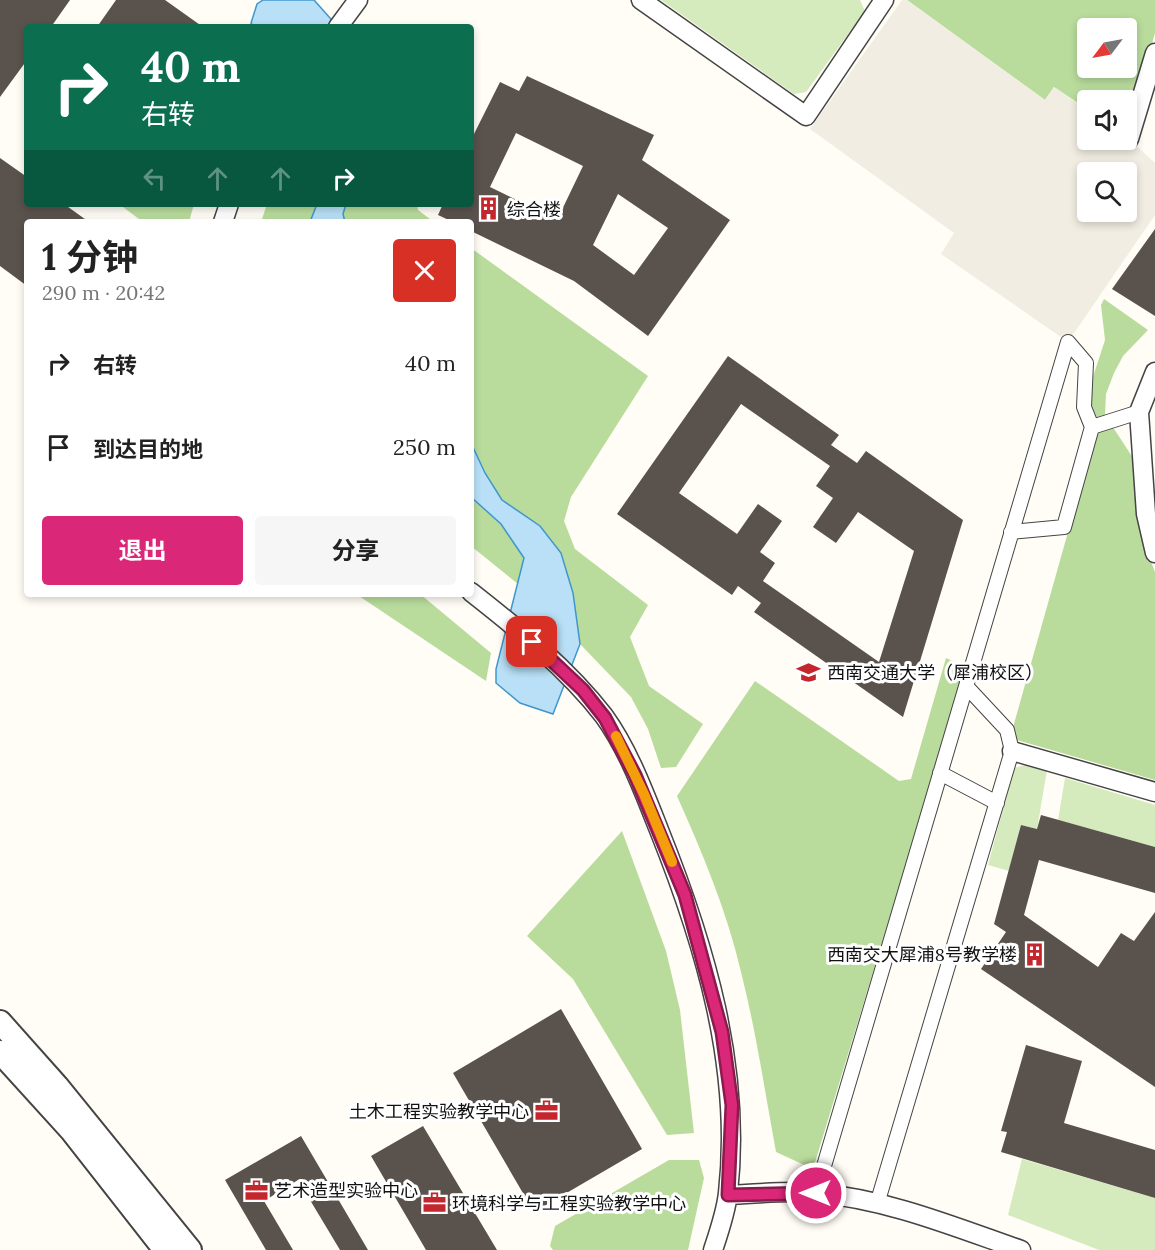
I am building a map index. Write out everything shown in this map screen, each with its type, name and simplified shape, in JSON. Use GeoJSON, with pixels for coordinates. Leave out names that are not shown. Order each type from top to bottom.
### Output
{"type":"FeatureCollection","features":[{"type":"Feature","properties":{"kind":"street"},"geometry":{"type":"LineString","coordinates":[[340,24],[358,0]]}},
{"type":"Feature","properties":{"kind":"street"},"geometry":{"type":"LineString","coordinates":[[641,0],[806,116],[884,0]]}},
{"type":"Feature","properties":{"kind":"street"},"geometry":{"type":"LineString","coordinates":[[1137,113],[1155,53]]}},
{"type":"Feature","properties":{"kind":"street"},"geometry":{"type":"LineString","coordinates":[[816,1193],[1011,532],[1068,342],[1086,363],[1084,407],[1092,427],[1064,527],[1011,532]]}},
{"type":"Feature","properties":{"kind":"street"},"geometry":{"type":"LineString","coordinates":[[1155,372],[1139,412],[1146,514],[1155,552]]}},
{"type":"Feature","properties":{"kind":"street"},"geometry":{"type":"LineString","coordinates":[[1092,427],[1139,412]]}},
{"type":"Feature","properties":{"kind":"street"},"geometry":{"type":"LineString","coordinates":[[474,594],[504,618],[583,690],[605,718],[622,747],[685,895],[722,1032],[732,1105],[728,1195],[713,1250]]}},
{"type":"Feature","properties":{"kind":"street"},"geometry":{"type":"LineString","coordinates":[[877,1204],[1012,751],[1007,730],[966,686]]}},
{"type":"Feature","properties":{"kind":"street"},"geometry":{"type":"LineString","coordinates":[[1012,751],[1155,792]]}},
{"type":"Feature","properties":{"kind":"street"},"geometry":{"type":"LineString","coordinates":[[940,773],[997,802]]}},
{"type":"Feature","properties":{"kind":"street"},"geometry":{"type":"LineString","coordinates":[[0,1022],[57,1086],[190,1250]]}},
{"type":"Feature","properties":{"kind":"street"},"geometry":{"type":"LineString","coordinates":[[0,1052],[71,1130],[165,1250]]}},
{"type":"Feature","properties":{"kind":"street"},"geometry":{"type":"LineString","coordinates":[[728,1195],[816,1193],[877,1204],[938,1221],[1021,1250]]}},
{"type":"Feature","properties":{"kind":"green space"},"geometry":{"type":"Polygon","coordinates":[[[661,0],[860,0],[865,11],[806,92],[794,94],[661,0]]]}},
{"type":"Feature","properties":{"kind":"green space"},"geometry":{"type":"Polygon","coordinates":[[[907,0],[1155,0],[1155,33],[1137,96],[1137,90],[1077,90],[1077,102],[1054,87],[1045,100],[907,0]]]}},
{"type":"Feature","properties":{"kind":"green space"},"geometry":{"type":"Polygon","coordinates":[[[123,207],[193,207],[190,219],[139,219],[123,207]]]}},
{"type":"Feature","properties":{"kind":"green space"},"geometry":{"type":"Polygon","coordinates":[[[266,207],[316,207],[311,219],[262,219],[266,207]]]}},
{"type":"Feature","properties":{"kind":"green space"},"geometry":{"type":"Polygon","coordinates":[[[345,207],[418,207],[418,210],[430,219],[344,219],[345,207]]]}},
{"type":"Feature","properties":{"kind":"green space"},"geometry":{"type":"Polygon","coordinates":[[[474,250],[648,376],[571,497],[564,521],[575,549],[648,605],[630,637],[649,686],[703,724],[676,767],[661,768],[648,729],[631,697],[580,644],[573,593],[540,526],[502,500],[485,474],[474,450],[474,250]]]}},
{"type":"Feature","properties":{"kind":"green space"},"geometry":{"type":"Polygon","coordinates":[[[1104,299],[1148,330],[1123,356],[1114,373],[1106,394],[1105,415],[1135,461],[1150,559],[1155,572],[1155,780],[1010,738],[1099,422],[1089,398],[1090,386],[1105,340],[1101,305],[1104,299]]]}},
{"type":"Feature","properties":{"kind":"green space"},"geometry":{"type":"Polygon","coordinates":[[[474,500],[501,524],[524,558],[518,584],[474,548],[474,500]]]}},
{"type":"Feature","properties":{"kind":"green space"},"geometry":{"type":"Polygon","coordinates":[[[360,597],[424,597],[491,653],[486,681],[360,597]]]}},
{"type":"Feature","properties":{"kind":"green space"},"geometry":{"type":"Polygon","coordinates":[[[946,658],[966,667],[813,1169],[776,1152],[751,1017],[729,927],[677,796],[755,681],[899,781],[911,779],[946,658]]]}},
{"type":"Feature","properties":{"kind":"green space"},"geometry":{"type":"Polygon","coordinates":[[[1025,765],[1047,770],[1037,829],[1021,825],[1009,871],[988,865],[1014,768],[1025,765]]]}},
{"type":"Feature","properties":{"kind":"green space"},"geometry":{"type":"Polygon","coordinates":[[[1065,778],[1155,805],[1155,847],[1058,820],[1065,778]]]}},
{"type":"Feature","properties":{"kind":"green space"},"geometry":{"type":"Polygon","coordinates":[[[622,831],[666,951],[680,1010],[694,1133],[667,1135],[573,979],[527,936],[622,831]]]}},
{"type":"Feature","properties":{"kind":"green space"},"geometry":{"type":"Polygon","coordinates":[[[1022,1159],[1155,1198],[1155,1250],[1099,1250],[1008,1215],[1022,1159]]]}},
{"type":"Feature","properties":{"kind":"green space"},"geometry":{"type":"Polygon","coordinates":[[[669,1160],[699,1160],[704,1178],[688,1250],[553,1250],[550,1246],[555,1226],[669,1160]]]}},
{"type":"Feature","properties":{"kind":"shaded area"},"geometry":{"type":"Polygon","coordinates":[[[902,0],[907,0],[1045,100],[1054,87],[1077,103],[1077,150],[1137,150],[1137,146],[1155,163],[1155,215],[1068,342],[941,254],[954,233],[810,129],[902,0]]]}},
{"type":"Feature","properties":{"kind":"water"},"geometry":{"type":"Polygon","coordinates":[[[263,0],[314,0],[335,24],[252,24],[257,4],[263,0]]]}},
{"type":"Feature","properties":{"kind":"water"},"geometry":{"type":"Polygon","coordinates":[[[316,207],[345,207],[344,219],[311,219],[316,207]]]}},
{"type":"Feature","properties":{"kind":"water"},"geometry":{"type":"Polygon","coordinates":[[[474,449],[502,500],[540,526],[561,553],[573,593],[580,644],[553,714],[520,703],[496,683],[496,669],[524,558],[501,524],[474,500],[474,449]]]}},
{"type":"Feature","properties":{"kind":"building"},"geometry":{"type":"Polygon","coordinates":[[[0,0],[70,0],[53,24],[24,24],[24,64],[0,97],[0,0]]]}},
{"type":"Feature","properties":{"kind":"building"},"geometry":{"type":"Polygon","coordinates":[[[116,0],[165,0],[199,24],[99,24],[116,0]]]}},
{"type":"Feature","properties":{"kind":"building","name":"综合楼"},"geometry":{"type":"Polygon","coordinates":[[[527,76],[654,135],[642,160],[730,220],[648,336],[574,281],[474,232],[474,219],[447,219],[438,215],[442,207],[474,207],[474,134],[500,82],[519,91],[527,76]],[[516,133],[490,187],[557,220],[583,166],[516,133]],[[618,194],[593,245],[634,275],[668,228],[618,194]]]}},
{"type":"Feature","properties":{"kind":"building"},"geometry":{"type":"Polygon","coordinates":[[[0,158],[24,175],[24,207],[68,207],[85,219],[24,219],[24,284],[0,266],[0,158]]]}},
{"type":"Feature","properties":{"kind":"building"},"geometry":{"type":"Polygon","coordinates":[[[1155,229],[1155,316],[1112,289],[1155,229]]]}},
{"type":"Feature","properties":{"kind":"building"},"geometry":{"type":"Polygon","coordinates":[[[728,356],[839,435],[831,445],[857,463],[866,451],[963,520],[903,717],[754,612],[761,603],[738,586],[732,595],[617,514],[728,356]],[[741,404],[679,493],[737,534],[758,504],[782,521],[760,552],[775,563],[763,581],[879,662],[914,551],[858,512],[836,543],[813,527],[833,498],[816,486],[830,466],[741,404]]]}},
{"type":"Feature","properties":{"kind":"building","name":"西南交大犀浦8号教学楼"},"geometry":{"type":"Polygon","coordinates":[[[1041,815],[1155,847],[1155,893],[1039,860],[1024,915],[1098,967],[1121,933],[1134,941],[1155,912],[1155,1087],[981,969],[1006,932],[994,924],[1021,825],[1037,829],[1041,815]]]}},
{"type":"Feature","properties":{"kind":"building","name":"土木工程实验教学中心"},"geometry":{"type":"Polygon","coordinates":[[[561,1009],[642,1149],[534,1212],[453,1073],[561,1009]]]}},
{"type":"Feature","properties":{"kind":"building"},"geometry":{"type":"Polygon","coordinates":[[[1026,1045],[1082,1061],[1064,1123],[1155,1150],[1155,1198],[1001,1152],[1007,1132],[1001,1131],[1026,1045]]]}},
{"type":"Feature","properties":{"kind":"building","name":"环境科学与工程实验教学中心"},"geometry":{"type":"Polygon","coordinates":[[[423,1126],[497,1250],[426,1250],[371,1156],[423,1126]]]}},
{"type":"Feature","properties":{"kind":"building","name":"艺术造型实验中心"},"geometry":{"type":"Polygon","coordinates":[[[301,1136],[368,1250],[340,1250],[298,1180],[264,1201],[293,1250],[266,1250],[225,1180],[301,1136]]]}},
{"type":"Feature","properties":{"kind":"slow traffic"},"geometry":{"type":"LineString","coordinates":[[616,736],[644,794],[672,862]]}},
{"type":"Feature","properties":{"kind":"place","name":"综合楼"},"geometry":{"type":"Point","coordinates":[489,209]}},
{"type":"Feature","properties":{"kind":"place","name":"西南交通大学（犀浦校区）"},"geometry":{"type":"Point","coordinates":[809,672]}},
{"type":"Feature","properties":{"kind":"place","name":"西南交大犀浦8号教学楼"},"geometry":{"type":"Point","coordinates":[1035,954]}},
{"type":"Feature","properties":{"kind":"place","name":"土木工程实验教学中心"},"geometry":{"type":"Point","coordinates":[547,1111]}},
{"type":"Feature","properties":{"kind":"place","name":"艺术造型实验中心"},"geometry":{"type":"Point","coordinates":[256,1190]}},
{"type":"Feature","properties":{"kind":"place","name":"环境科学与工程实验教学中心"},"geometry":{"type":"Point","coordinates":[434,1203]}},
{"type":"Feature","properties":{"kind":"route"},"geometry":{"type":"LineString","coordinates":[[532,642],[583,690],[605,718],[635,775],[685,895],[722,1032],[732,1105],[728,1195],[816,1193]]}}]}
